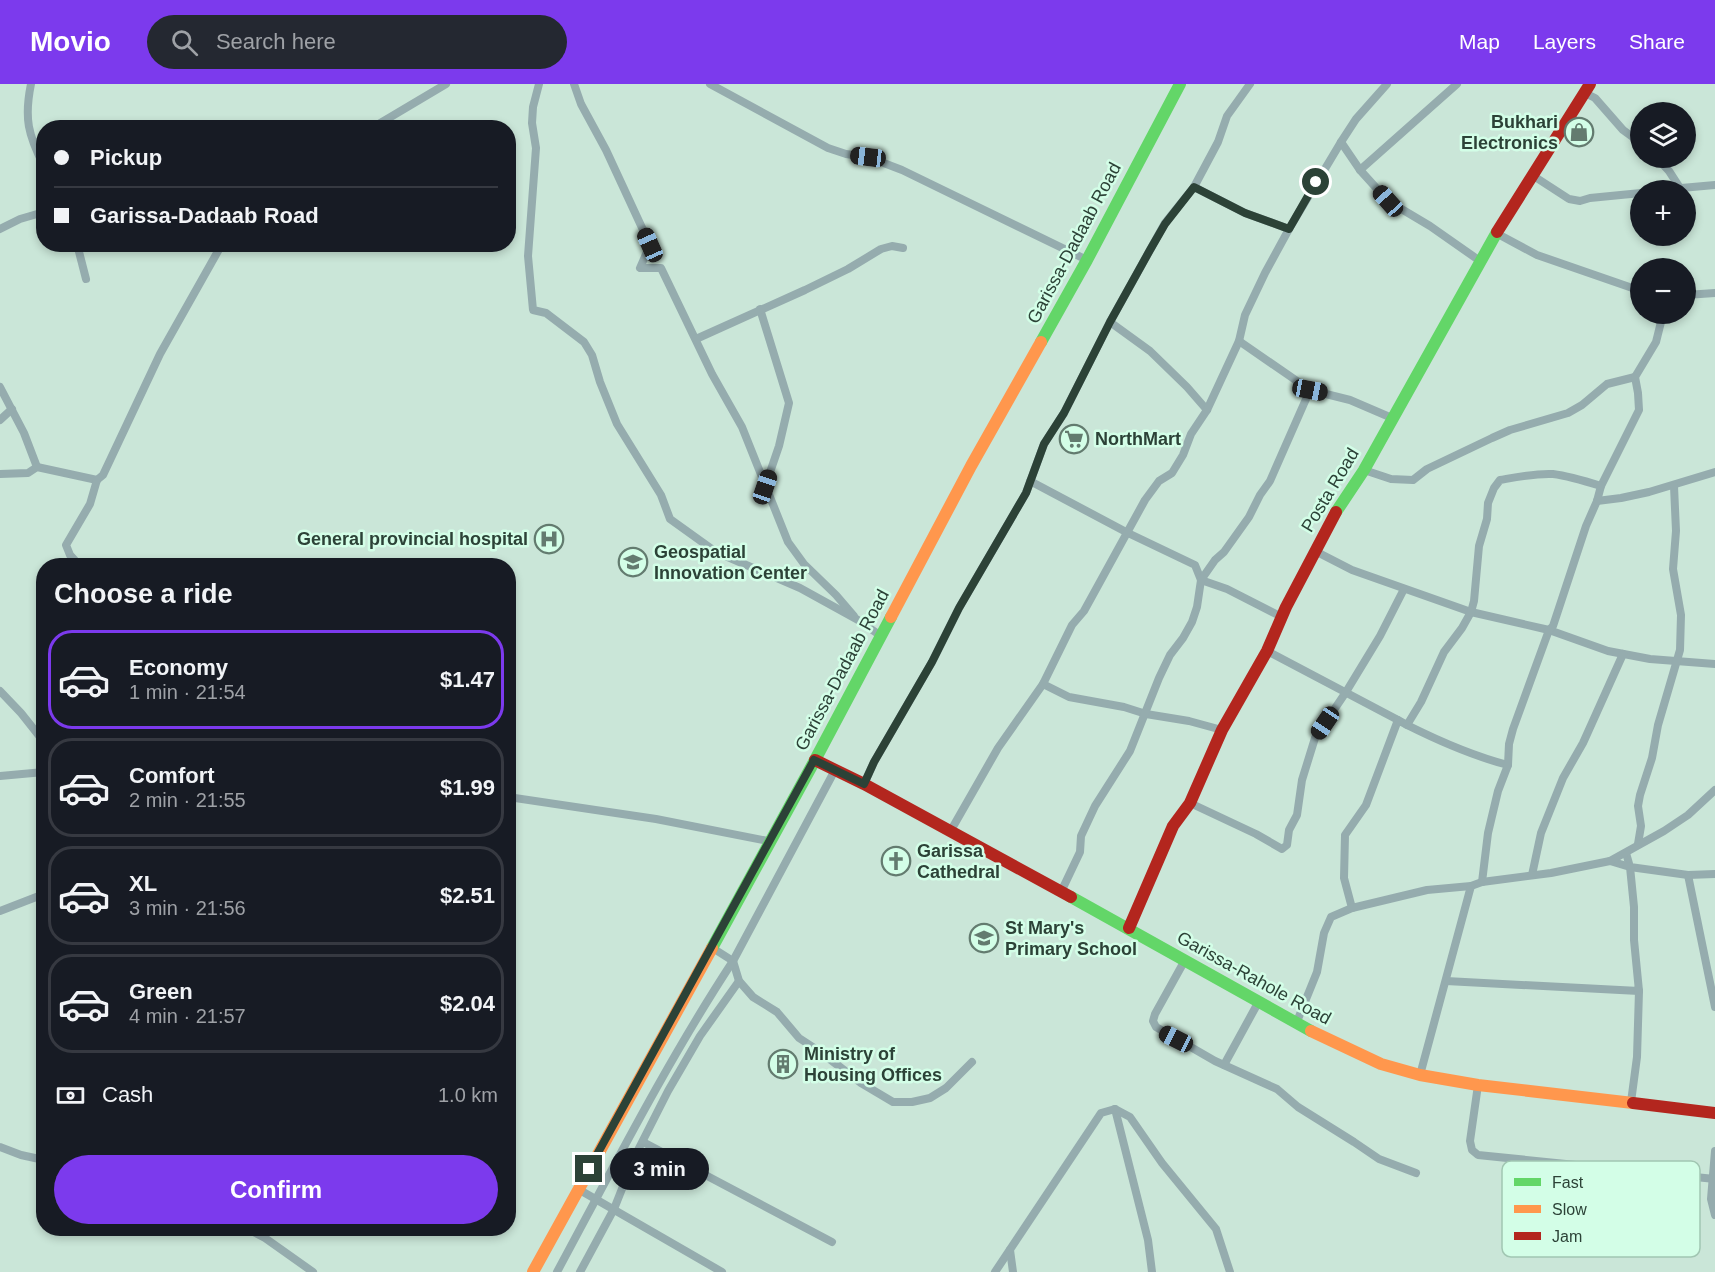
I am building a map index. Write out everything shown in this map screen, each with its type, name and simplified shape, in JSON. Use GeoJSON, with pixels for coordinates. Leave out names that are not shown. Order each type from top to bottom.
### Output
{"type":"FeatureCollection","features":[{"type":"Feature","properties":{"kind":"main road","name":"Garissa-Dadaab Road"},"geometry":{"type":"LineString","coordinates":[[533,1272],[814,760],[971,466],[1087,260],[1180,84]]}},
{"type":"Feature","properties":{"kind":"main road","name":"Posta Road"},"geometry":{"type":"LineString","coordinates":[[1129,928],[1173,826],[1190,803],[1222,730],[1267,651],[1281,617],[1336,509],[1364,470],[1496,233],[1587,88]]}},
{"type":"Feature","properties":{"kind":"main road","name":"Garissa-Rahole Road"},"geometry":{"type":"LineString","coordinates":[[814,760],[864,784],[1084,903],[1296,1023],[1381,1064],[1420,1075],[1478,1085],[1715,1113]]}},
{"type":"Feature","properties":{"kind":"street"},"geometry":{"type":"LineString","coordinates":[[31,84],[27,103],[28,123],[36,150]]}},
{"type":"Feature","properties":{"kind":"street"},"geometry":{"type":"LineString","coordinates":[[385,120],[446,84]]}},
{"type":"Feature","properties":{"kind":"street"},"geometry":{"type":"LineString","coordinates":[[539,84],[533,115],[536,148],[528,256],[533,310],[546,313],[584,342],[592,355],[617,424],[661,495],[670,519],[716,552],[800,588],[858,620],[881,636]]}},
{"type":"Feature","properties":{"kind":"street"},"geometry":{"type":"LineString","coordinates":[[574,84],[581,104],[606,150],[650,245],[640,268],[661,268],[712,374],[742,427],[788,542],[804,564],[837,595],[858,620]]}},
{"type":"Feature","properties":{"kind":"street"},"geometry":{"type":"LineString","coordinates":[[710,84],[828,148],[846,154],[868,157],[902,170],[1087,260]]}},
{"type":"Feature","properties":{"kind":"street"},"geometry":{"type":"LineString","coordinates":[[864,784],[874,762],[932,662],[959,608],[1026,493],[1044,444],[1064,413],[1110,322],[1165,224],[1194,187],[1218,142],[1227,116],[1250,84]]}},
{"type":"Feature","properties":{"kind":"street"},"geometry":{"type":"LineString","coordinates":[[950,832],[998,748],[1043,684],[1072,625],[1084,611],[1145,500],[1159,481],[1172,473],[1183,455],[1191,434],[1207,410],[1239,341],[1245,315],[1289,229],[1356,119],[1386,84]]}},
{"type":"Feature","properties":{"kind":"street"},"geometry":{"type":"LineString","coordinates":[[1360,170],[1457,84]]}},
{"type":"Feature","properties":{"kind":"street"},"geometry":{"type":"LineString","coordinates":[[1587,88],[1630,135]]}},
{"type":"Feature","properties":{"kind":"street"},"geometry":{"type":"LineString","coordinates":[[1341,142],[1360,170],[1388,201],[1430,226],[1480,261]]}},
{"type":"Feature","properties":{"kind":"street"},"geometry":{"type":"LineString","coordinates":[[1532,175],[1569,199],[1580,201],[1630,194]]}},
{"type":"Feature","properties":{"kind":"street"},"geometry":{"type":"LineString","coordinates":[[1696,188],[1715,185]]}},
{"type":"Feature","properties":{"kind":"street"},"geometry":{"type":"LineString","coordinates":[[1194,187],[1245,213],[1289,229]]}},
{"type":"Feature","properties":{"kind":"street"},"geometry":{"type":"LineString","coordinates":[[0,229],[36,214]]}},
{"type":"Feature","properties":{"kind":"street"},"geometry":{"type":"LineString","coordinates":[[1496,233],[1537,255],[1630,287]]}},
{"type":"Feature","properties":{"kind":"street"},"geometry":{"type":"LineString","coordinates":[[696,339],[806,290],[881,249],[892,246],[903,248]]}},
{"type":"Feature","properties":{"kind":"street"},"geometry":{"type":"LineString","coordinates":[[79,252],[86,279]]}},
{"type":"Feature","properties":{"kind":"street"},"geometry":{"type":"LineString","coordinates":[[73,558],[66,545],[90,504],[97,480],[104,475],[160,354],[217,252]]}},
{"type":"Feature","properties":{"kind":"street"},"geometry":{"type":"LineString","coordinates":[[1696,294],[1715,293]]}},
{"type":"Feature","properties":{"kind":"street"},"geometry":{"type":"LineString","coordinates":[[760,309],[789,403],[779,447],[765,487]]}},
{"type":"Feature","properties":{"kind":"street"},"geometry":{"type":"LineString","coordinates":[[1110,322],[1150,351],[1207,410]]}},
{"type":"Feature","properties":{"kind":"street"},"geometry":{"type":"LineString","coordinates":[[1482,882],[1488,833],[1498,791],[1508,765],[1509,744],[1513,729],[1553,626],[1586,526],[1598,501],[1600,486],[1639,410],[1635,377],[1656,342],[1660,324]]}},
{"type":"Feature","properties":{"kind":"street"},"geometry":{"type":"LineString","coordinates":[[1239,341],[1310,390],[1343,398],[1392,418]]}},
{"type":"Feature","properties":{"kind":"street"},"geometry":{"type":"LineString","coordinates":[[1364,470],[1391,479],[1413,480],[1427,469],[1510,430],[1568,413],[1582,405],[1607,384],[1635,377]]}},
{"type":"Feature","properties":{"kind":"street"},"geometry":{"type":"LineString","coordinates":[[0,387],[24,433],[37,467]]}},
{"type":"Feature","properties":{"kind":"street"},"geometry":{"type":"LineString","coordinates":[[1061,892],[1080,852],[1081,836],[1095,806],[1130,751],[1170,655],[1192,622],[1202,580],[1249,517],[1270,481],[1310,390]]}},
{"type":"Feature","properties":{"kind":"street"},"geometry":{"type":"LineString","coordinates":[[0,420],[12,409]]}},
{"type":"Feature","properties":{"kind":"street"},"geometry":{"type":"LineString","coordinates":[[0,474],[28,473],[37,467],[97,480]]}},
{"type":"Feature","properties":{"kind":"street"},"geometry":{"type":"LineString","coordinates":[[1598,501],[1674,486],[1715,472]]}},
{"type":"Feature","properties":{"kind":"street"},"geometry":{"type":"LineString","coordinates":[[1407,725],[1421,702],[1444,652],[1471,612],[1479,546],[1487,519],[1488,503],[1500,480],[1555,474],[1600,486]]}},
{"type":"Feature","properties":{"kind":"street"},"geometry":{"type":"LineString","coordinates":[[1030,481],[1195,566],[1202,580],[1227,589],[1281,617]]}},
{"type":"Feature","properties":{"kind":"street"},"geometry":{"type":"LineString","coordinates":[[1638,844],[1641,826],[1638,806],[1640,795],[1680,650],[1681,615],[1673,569],[1676,531],[1674,486]]}},
{"type":"Feature","properties":{"kind":"street"},"geometry":{"type":"LineString","coordinates":[[1315,551],[1352,570],[1471,612],[1550,630],[1608,651],[1676,662],[1715,664]]}},
{"type":"Feature","properties":{"kind":"street"},"geometry":{"type":"LineString","coordinates":[[1190,803],[1282,849],[1287,845],[1289,830],[1297,816],[1302,780],[1315,738],[1380,636],[1404,589]]}},
{"type":"Feature","properties":{"kind":"street"},"geometry":{"type":"LineString","coordinates":[[1267,651],[1407,725],[1508,765]]}},
{"type":"Feature","properties":{"kind":"street"},"geometry":{"type":"LineString","coordinates":[[1532,875],[1541,833],[1563,778],[1583,743],[1623,654]]}},
{"type":"Feature","properties":{"kind":"street"},"geometry":{"type":"LineString","coordinates":[[1043,684],[1069,697],[1189,721],[1222,730]]}},
{"type":"Feature","properties":{"kind":"street"},"geometry":{"type":"LineString","coordinates":[[0,691],[36,732]]}},
{"type":"Feature","properties":{"kind":"street"},"geometry":{"type":"LineString","coordinates":[[1352,908],[1344,878],[1346,835],[1366,805],[1398,720]]}},
{"type":"Feature","properties":{"kind":"street"},"geometry":{"type":"LineString","coordinates":[[557,1272],[674,1058],[733,961],[835,770]]}},
{"type":"Feature","properties":{"kind":"street"},"geometry":{"type":"LineString","coordinates":[[0,776],[36,774]]}},
{"type":"Feature","properties":{"kind":"street"},"geometry":{"type":"LineString","coordinates":[[1296,1023],[1317,972],[1324,933],[1331,916],[1352,908],[1427,890],[1471,886],[1482,882],[1551,873],[1610,861],[1688,815],[1715,790]]}},
{"type":"Feature","properties":{"kind":"street"},"geometry":{"type":"LineString","coordinates":[[516,798],[656,819],[768,841]]}},
{"type":"Feature","properties":{"kind":"street"},"geometry":{"type":"LineString","coordinates":[[1626,853],[1630,867],[1634,907],[1634,940],[1639,991],[1631,1102]]}},
{"type":"Feature","properties":{"kind":"street"},"geometry":{"type":"LineString","coordinates":[[1610,861],[1630,867],[1688,874],[1715,874]]}},
{"type":"Feature","properties":{"kind":"street"},"geometry":{"type":"LineString","coordinates":[[1688,874],[1715,1007]]}},
{"type":"Feature","properties":{"kind":"street"},"geometry":{"type":"LineString","coordinates":[[1420,1075],[1471,886]]}},
{"type":"Feature","properties":{"kind":"street"},"geometry":{"type":"LineString","coordinates":[[0,911],[36,897]]}},
{"type":"Feature","properties":{"kind":"street"},"geometry":{"type":"LineString","coordinates":[[711,947],[733,961],[739,981],[753,997],[777,1012],[799,1038],[838,1064],[861,1083],[893,1102],[912,1102],[930,1098],[946,1088],[972,1062]]}},
{"type":"Feature","properties":{"kind":"street"},"geometry":{"type":"LineString","coordinates":[[1185,960],[1153,1021],[1156,1027],[1224,1065],[1277,1089],[1298,1107],[1378,1159],[1416,1173]]}},
{"type":"Feature","properties":{"kind":"street"},"geometry":{"type":"LineString","coordinates":[[580,1272],[614,1209],[635,1156],[668,1092],[700,1036],[739,981]]}},
{"type":"Feature","properties":{"kind":"street"},"geometry":{"type":"LineString","coordinates":[[1446,981],[1639,991]]}},
{"type":"Feature","properties":{"kind":"street"},"geometry":{"type":"LineString","coordinates":[[1224,1065],[1259,1002]]}},
{"type":"Feature","properties":{"kind":"street"},"geometry":{"type":"LineString","coordinates":[[1478,1085],[1470,1141],[1472,1150],[1478,1155],[1537,1161]]}},
{"type":"Feature","properties":{"kind":"street"},"geometry":{"type":"LineString","coordinates":[[995,1272],[1101,1113],[1114,1108]]}},
{"type":"Feature","properties":{"kind":"street"},"geometry":{"type":"LineString","coordinates":[[1114,1108],[1148,1240],[1152,1272]]}},
{"type":"Feature","properties":{"kind":"street"},"geometry":{"type":"LineString","coordinates":[[1114,1108],[1130,1117],[1162,1164],[1216,1229],[1230,1272]]}},
{"type":"Feature","properties":{"kind":"street"},"geometry":{"type":"LineString","coordinates":[[644,1142],[832,1242]]}},
{"type":"Feature","properties":{"kind":"street"},"geometry":{"type":"LineString","coordinates":[[0,1147],[36,1158]]}},
{"type":"Feature","properties":{"kind":"street"},"geometry":{"type":"LineString","coordinates":[[1715,1151],[1711,1199],[1715,1215]]}},
{"type":"Feature","properties":{"kind":"street"},"geometry":{"type":"LineString","coordinates":[[578,1189],[722,1272]]}},
{"type":"Feature","properties":{"kind":"street"},"geometry":{"type":"LineString","coordinates":[[261,1236],[313,1272]]}},
{"type":"Feature","properties":{"kind":"street"},"geometry":{"type":"LineString","coordinates":[[1010,1250],[1013,1272]]}},
{"type":"Feature","properties":{"kind":"traffic: fast"},"geometry":{"type":"LineString","coordinates":[[1041,342],[1180,84]]}},
{"type":"Feature","properties":{"kind":"traffic: fast"},"geometry":{"type":"LineString","coordinates":[[1336,512],[1364,470],[1497,232]]}},
{"type":"Feature","properties":{"kind":"traffic: fast"},"geometry":{"type":"LineString","coordinates":[[712,948],[891,617]]}},
{"type":"Feature","properties":{"kind":"traffic: fast"},"geometry":{"type":"LineString","coordinates":[[1071,897],[1311,1031]]}},
{"type":"Feature","properties":{"kind":"traffic: slow"},"geometry":{"type":"LineString","coordinates":[[891,617],[971,466],[1041,342]]}},
{"type":"Feature","properties":{"kind":"traffic: slow"},"geometry":{"type":"LineString","coordinates":[[533,1272],[712,948]]}},
{"type":"Feature","properties":{"kind":"traffic: slow"},"geometry":{"type":"LineString","coordinates":[[1311,1031],[1381,1064],[1420,1075],[1478,1085],[1633,1103]]}},
{"type":"Feature","properties":{"kind":"traffic: jam"},"geometry":{"type":"LineString","coordinates":[[1497,232],[1590,84]]}},
{"type":"Feature","properties":{"kind":"traffic: jam"},"geometry":{"type":"LineString","coordinates":[[1129,928],[1173,826],[1190,803],[1222,730],[1267,651],[1286,607],[1336,512]]}},
{"type":"Feature","properties":{"kind":"traffic: jam"},"geometry":{"type":"LineString","coordinates":[[815,760],[864,784],[1071,897]]}},
{"type":"Feature","properties":{"kind":"traffic: jam"},"geometry":{"type":"LineString","coordinates":[[1633,1103],[1715,1113]]}},
{"type":"Feature","properties":{"kind":"place","name":"Bukhari Electronics"},"geometry":{"type":"Point","coordinates":[1579,132]}},
{"type":"Feature","properties":{"kind":"place","name":"NorthMart"},"geometry":{"type":"Point","coordinates":[1074,439]}},
{"type":"Feature","properties":{"kind":"place","name":"General provincial hospital"},"geometry":{"type":"Point","coordinates":[549,539]}},
{"type":"Feature","properties":{"kind":"place","name":"Geospatial Innovation Center"},"geometry":{"type":"Point","coordinates":[633,562]}},
{"type":"Feature","properties":{"kind":"place","name":"Garissa Cathedral"},"geometry":{"type":"Point","coordinates":[896,861]}},
{"type":"Feature","properties":{"kind":"place","name":"St Mary's Primary School"},"geometry":{"type":"Point","coordinates":[984,938]}},
{"type":"Feature","properties":{"kind":"place","name":"Ministry of Housing Offices"},"geometry":{"type":"Point","coordinates":[783,1064]}},
{"type":"Feature","properties":{"kind":"route"},"geometry":{"type":"LineString","coordinates":[[589,1169],[814,760],[864,784],[874,762],[932,662],[959,608],[1026,493],[1044,444],[1064,413],[1110,322],[1165,224],[1194,187],[1245,213],[1289,229],[1316,182]]}}]}
